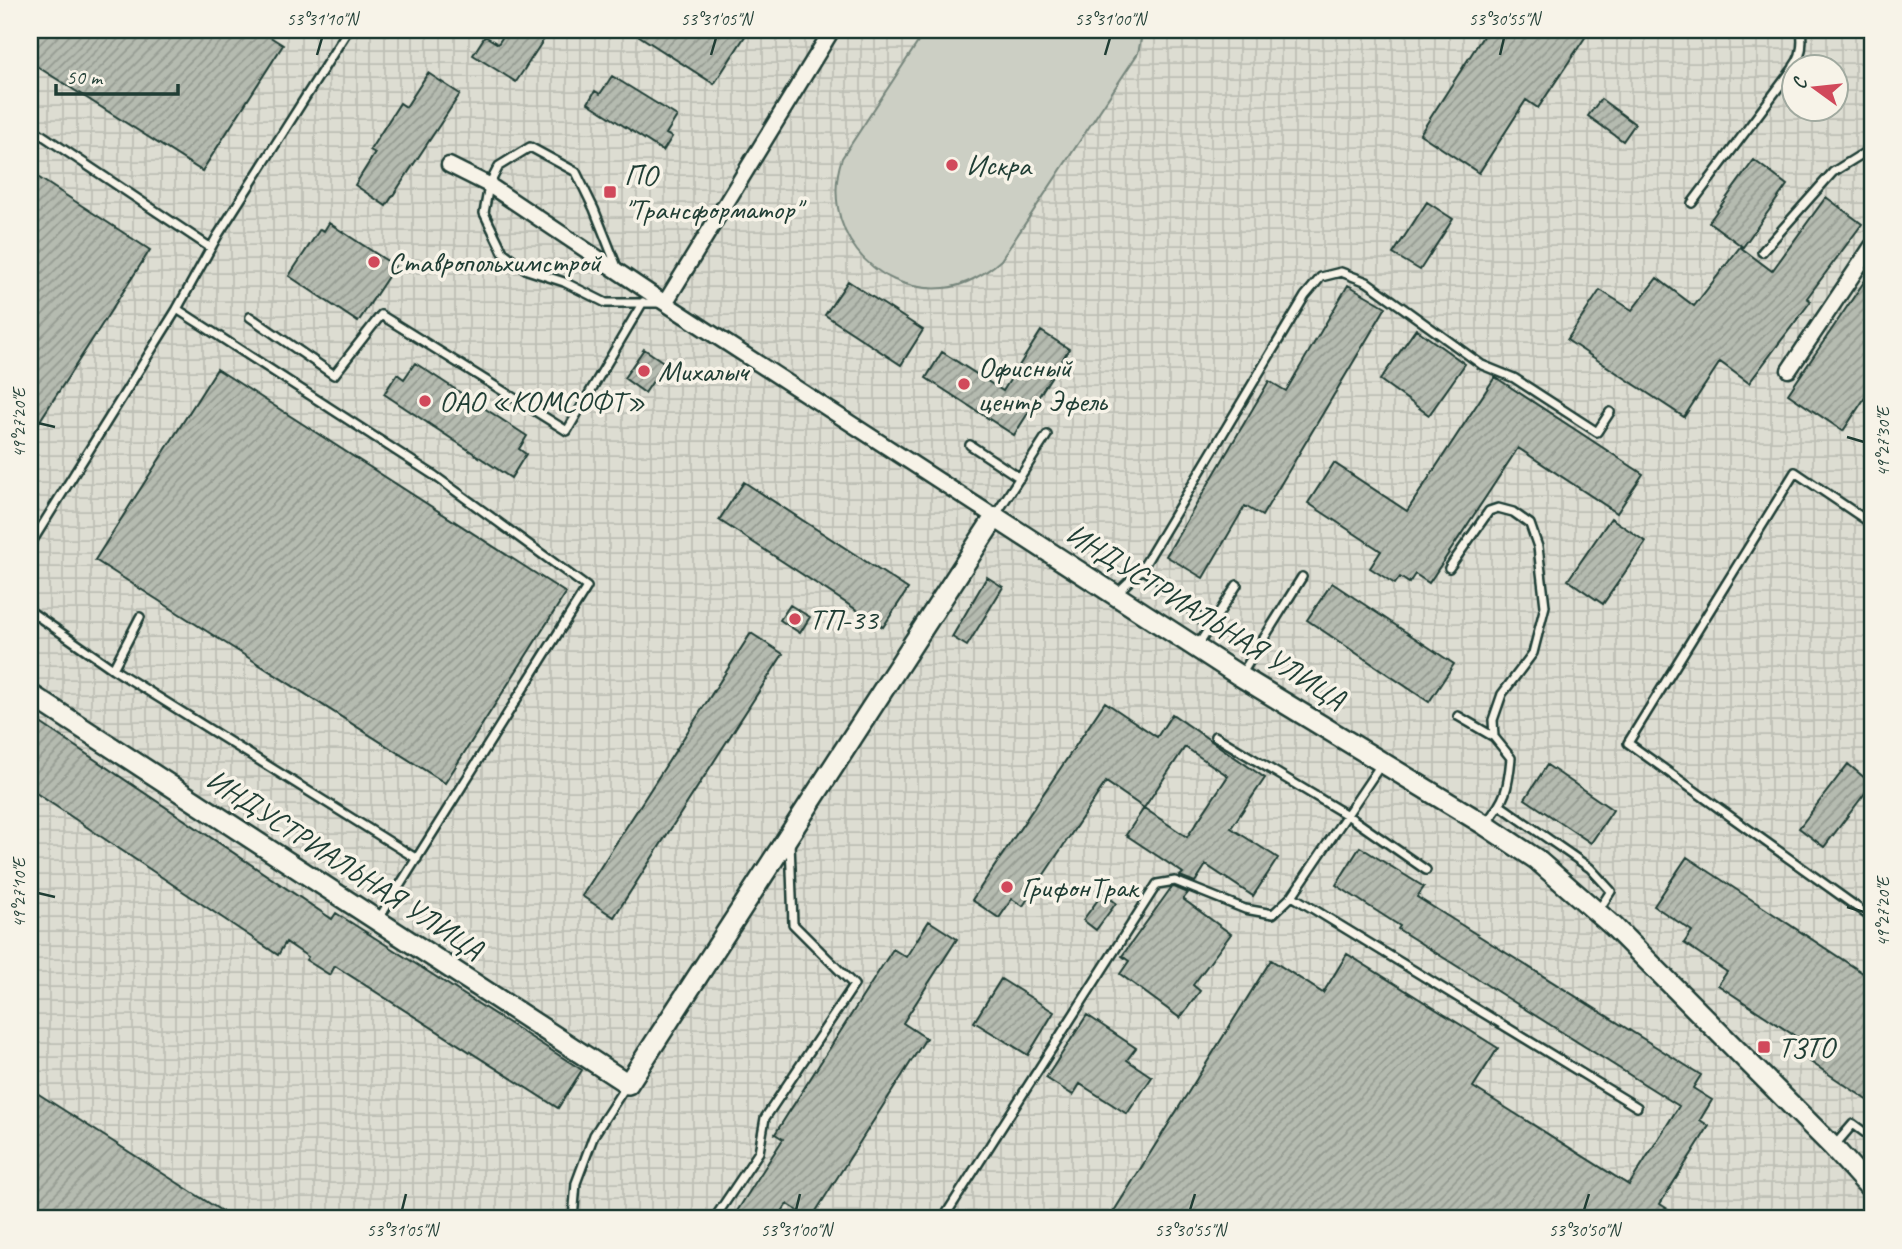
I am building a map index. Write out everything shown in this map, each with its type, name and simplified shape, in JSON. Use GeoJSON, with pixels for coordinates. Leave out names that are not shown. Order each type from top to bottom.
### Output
{"type":"FeatureCollection","features":[{"type":"Feature","properties":{"kind":"street"},"geometry":{"type":"LineString","coordinates":[[665,303],[832,30]]}},
{"type":"Feature","properties":{"kind":"street","name":"ИНДУСТРИАЛЬНАЯ УЛИЦА"},"geometry":{"type":"LineString","coordinates":[[449,165],[489,185],[665,303],[1240,676],[1485,825],[1536,859],[1597,911],[1872,1189]]}},
{"type":"Feature","properties":{"kind":"street"},"geometry":{"type":"LineString","coordinates":[[1789,370],[1872,246]]}},
{"type":"Feature","properties":{"kind":"street"},"geometry":{"type":"LineString","coordinates":[[628,1084],[995,517]]}},
{"type":"Feature","properties":{"kind":"street","name":"ИНДУСТРИАЛЬНАЯ УЛИЦА"},"geometry":{"type":"LineString","coordinates":[[30,694],[628,1084]]}},
{"type":"Feature","properties":{"kind":"lane"},"geometry":{"type":"LineString","coordinates":[[30,545],[348,30]]}},
{"type":"Feature","properties":{"kind":"lane"},"geometry":{"type":"LineString","coordinates":[[1800,52],[1803,42],[1801,30]]}},
{"type":"Feature","properties":{"kind":"lane"},"geometry":{"type":"LineString","coordinates":[[1692,203],[1780,86]]}},
{"type":"Feature","properties":{"kind":"lane"},"geometry":{"type":"LineString","coordinates":[[30,127],[211,248]]}},
{"type":"Feature","properties":{"kind":"lane"},"geometry":{"type":"LineString","coordinates":[[619,271],[576,172],[530,147],[499,166],[489,185],[484,213],[503,252],[527,270],[564,282],[606,303],[665,303]]}},
{"type":"Feature","properties":{"kind":"lane"},"geometry":{"type":"LineString","coordinates":[[1762,253],[1833,173],[1872,148]]}},
{"type":"Feature","properties":{"kind":"lane"},"geometry":{"type":"LineString","coordinates":[[1115,594],[1142,569],[1305,296],[1321,277],[1341,272],[1367,282],[1482,365],[1514,377],[1597,432],[1610,412]]}},
{"type":"Feature","properties":{"kind":"lane"},"geometry":{"type":"LineString","coordinates":[[250,317],[334,375],[381,315],[568,431],[643,302]]}},
{"type":"Feature","properties":{"kind":"lane"},"geometry":{"type":"LineString","coordinates":[[177,309],[435,476],[587,587],[377,921]]}},
{"type":"Feature","properties":{"kind":"lane"},"geometry":{"type":"LineString","coordinates":[[995,517],[1047,435]]}},
{"type":"Feature","properties":{"kind":"lane"},"geometry":{"type":"LineString","coordinates":[[970,445],[1020,478]]}},
{"type":"Feature","properties":{"kind":"lane"},"geometry":{"type":"LineString","coordinates":[[1872,524],[1796,472],[1628,743],[1872,918]]}},
{"type":"Feature","properties":{"kind":"lane"},"geometry":{"type":"LineString","coordinates":[[1449,568],[1489,510],[1499,508],[1513,512],[1530,524],[1538,547],[1545,606],[1533,653],[1502,694],[1493,720],[1494,737]]}},
{"type":"Feature","properties":{"kind":"lane"},"geometry":{"type":"LineString","coordinates":[[1142,569],[1163,581],[1209,628]]}},
{"type":"Feature","properties":{"kind":"lane"},"geometry":{"type":"LineString","coordinates":[[1240,676],[1301,577]]}},
{"type":"Feature","properties":{"kind":"lane"},"geometry":{"type":"LineString","coordinates":[[1197,647],[1237,585]]}},
{"type":"Feature","properties":{"kind":"lane"},"geometry":{"type":"LineString","coordinates":[[30,611],[113,669],[416,859]]}},
{"type":"Feature","properties":{"kind":"lane"},"geometry":{"type":"LineString","coordinates":[[113,669],[140,617]]}},
{"type":"Feature","properties":{"kind":"lane"},"geometry":{"type":"LineString","coordinates":[[1458,716],[1494,737],[1511,758],[1509,783],[1501,806],[1485,825]]}},
{"type":"Feature","properties":{"kind":"lane"},"geometry":{"type":"LineString","coordinates":[[1216,736],[1347,815],[1426,870]]}},
{"type":"Feature","properties":{"kind":"lane"},"geometry":{"type":"LineString","coordinates":[[943,1219],[1157,884],[1175,881],[1245,909],[1273,914],[1292,896],[1382,762]]}},
{"type":"Feature","properties":{"kind":"lane"},"geometry":{"type":"LineString","coordinates":[[1501,806],[1590,868],[1611,891],[1597,911]]}},
{"type":"Feature","properties":{"kind":"lane"},"geometry":{"type":"LineString","coordinates":[[714,1219],[759,1152],[765,1118],[854,985],[793,924],[790,833]]}},
{"type":"Feature","properties":{"kind":"lane"},"geometry":{"type":"LineString","coordinates":[[1292,896],[1637,1107]]}},
{"type":"Feature","properties":{"kind":"lane"},"geometry":{"type":"LineString","coordinates":[[573,1219],[576,1183],[593,1135],[628,1084]]}},
{"type":"Feature","properties":{"kind":"lane"},"geometry":{"type":"LineString","coordinates":[[1833,1147],[1853,1124],[1872,1138]]}},
{"type":"Feature","properties":{"kind":"shaded area"},"geometry":{"type":"Polygon","coordinates":[[[30,30],[1872,30],[1872,1219],[30,1219],[30,30]]]}},
{"type":"Feature","properties":{"kind":"shaded area","name":"Искра"},"geometry":{"type":"Polygon","coordinates":[[[926,30],[1143,30],[1138,53],[1001,260],[974,278],[944,288],[918,287],[894,280],[874,267],[857,251],[845,231],[838,208],[837,183],[842,158],[926,30]]]}},
{"type":"Feature","properties":{"kind":"building"},"geometry":{"type":"Polygon","coordinates":[[[30,30],[259,30],[283,45],[202,171],[30,62],[30,30]]]}},
{"type":"Feature","properties":{"kind":"building"},"geometry":{"type":"Polygon","coordinates":[[[507,30],[550,30],[516,82],[473,55],[485,36],[498,44],[507,30]]]}},
{"type":"Feature","properties":{"kind":"building"},"geometry":{"type":"Polygon","coordinates":[[[630,30],[749,30],[714,84],[630,30]]]}},
{"type":"Feature","properties":{"kind":"building"},"geometry":{"type":"Polygon","coordinates":[[[1487,30],[1590,30],[1538,108],[1526,100],[1479,173],[1420,134],[1487,30]]]}},
{"type":"Feature","properties":{"kind":"building"},"geometry":{"type":"Polygon","coordinates":[[[428,73],[460,94],[386,206],[355,185],[375,153],[370,150],[400,103],[406,107],[428,73]]]}},
{"type":"Feature","properties":{"kind":"building"},"geometry":{"type":"Polygon","coordinates":[[[612,76],[677,116],[666,134],[672,137],[663,151],[588,103],[595,91],[600,94],[612,76]]]}},
{"type":"Feature","properties":{"kind":"building"},"geometry":{"type":"Polygon","coordinates":[[[1601,99],[1635,124],[1623,141],[1588,116],[1601,99]]]}},
{"type":"Feature","properties":{"kind":"building"},"geometry":{"type":"Polygon","coordinates":[[[1754,160],[1787,185],[1743,247],[1709,222],[1754,160]]]}},
{"type":"Feature","properties":{"kind":"building"},"geometry":{"type":"Polygon","coordinates":[[[30,172],[150,250],[30,436],[30,172]]]}},
{"type":"Feature","properties":{"kind":"building"},"geometry":{"type":"Polygon","coordinates":[[[1826,197],[1862,224],[1807,298],[1811,301],[1749,383],[1720,362],[1684,417],[1567,340],[1600,290],[1632,310],[1657,278],[1694,306],[1740,247],[1772,271],[1826,197]]]}},
{"type":"Feature","properties":{"kind":"building"},"geometry":{"type":"Polygon","coordinates":[[[1427,202],[1453,219],[1420,270],[1393,254],[1427,202]]]}},
{"type":"Feature","properties":{"kind":"building"},"geometry":{"type":"Polygon","coordinates":[[[329,223],[395,266],[358,322],[289,276],[320,229],[324,231],[329,223]]]}},
{"type":"Feature","properties":{"kind":"building"},"geometry":{"type":"Polygon","coordinates":[[[1872,270],[1872,387],[1843,431],[1788,394],[1872,270]]]}},
{"type":"Feature","properties":{"kind":"building"},"geometry":{"type":"Polygon","coordinates":[[[848,281],[923,330],[901,365],[825,315],[848,281]]]}},
{"type":"Feature","properties":{"kind":"building"},"geometry":{"type":"Polygon","coordinates":[[[1348,285],[1386,307],[1262,516],[1245,506],[1203,578],[1166,556],[1269,381],[1286,391],[1348,285]]]}},
{"type":"Feature","properties":{"kind":"building"},"geometry":{"type":"Polygon","coordinates":[[[1416,329],[1465,364],[1429,415],[1380,380],[1416,329]]]}},
{"type":"Feature","properties":{"kind":"building","name":"Офисный центр Эфель"},"geometry":{"type":"Polygon","coordinates":[[[1041,331],[1069,349],[1014,435],[926,378],[942,352],[1003,391],[1041,331]]]}},
{"type":"Feature","properties":{"kind":"building","name":"Михалыч"},"geometry":{"type":"Polygon","coordinates":[[[644,349],[665,363],[645,393],[624,378],[644,349]]]}},
{"type":"Feature","properties":{"kind":"building"},"geometry":{"type":"Polygon","coordinates":[[[415,363],[527,436],[519,449],[526,454],[511,478],[384,394],[397,374],[404,379],[415,363]]]}},
{"type":"Feature","properties":{"kind":"building"},"geometry":{"type":"Polygon","coordinates":[[[217,369],[566,593],[445,783],[95,560],[217,369]]]}},
{"type":"Feature","properties":{"kind":"building"},"geometry":{"type":"Polygon","coordinates":[[[1495,377],[1643,474],[1617,513],[1518,448],[1429,583],[1415,574],[1409,583],[1400,577],[1395,584],[1370,568],[1381,551],[1308,503],[1334,463],[1407,511],[1495,377]]]}},
{"type":"Feature","properties":{"kind":"building"},"geometry":{"type":"Polygon","coordinates":[[[744,482],[908,589],[883,627],[719,520],[744,482]]]}},
{"type":"Feature","properties":{"kind":"building"},"geometry":{"type":"Polygon","coordinates":[[[1611,518],[1646,542],[1603,604],[1568,580],[1611,518]]]}},
{"type":"Feature","properties":{"kind":"building"},"geometry":{"type":"Polygon","coordinates":[[[987,577],[1003,587],[967,646],[952,637],[987,577]]]}},
{"type":"Feature","properties":{"kind":"building"},"geometry":{"type":"Polygon","coordinates":[[[1332,583],[1454,664],[1429,702],[1307,620],[1332,583]]]}},
{"type":"Feature","properties":{"kind":"building","name":"ТП-33"},"geometry":{"type":"Polygon","coordinates":[[[790,605],[810,617],[800,633],[780,620],[790,605]]]}},
{"type":"Feature","properties":{"kind":"building"},"geometry":{"type":"Polygon","coordinates":[[[751,633],[783,654],[614,917],[582,896],[751,633]]]}},
{"type":"Feature","properties":{"kind":"building"},"geometry":{"type":"Polygon","coordinates":[[[1105,702],[1157,737],[1172,714],[1265,778],[1231,828],[1278,858],[1253,896],[1206,865],[1195,882],[1180,876],[1183,873],[1126,835],[1144,808],[1106,782],[1023,906],[1012,899],[999,918],[972,900],[1105,702]],[[1185,747],[1144,808],[1187,837],[1228,776],[1185,747]]]}},
{"type":"Feature","properties":{"kind":"building"},"geometry":{"type":"Polygon","coordinates":[[[30,716],[332,919],[336,913],[582,1070],[558,1108],[335,966],[330,975],[306,960],[308,957],[286,942],[278,955],[30,789],[30,716]]]}},
{"type":"Feature","properties":{"kind":"building"},"geometry":{"type":"Polygon","coordinates":[[[1848,764],[1872,784],[1824,847],[1799,828],[1848,764]]]}},
{"type":"Feature","properties":{"kind":"building"},"geometry":{"type":"Polygon","coordinates":[[[1547,765],[1613,810],[1591,843],[1525,799],[1547,765]]]}},
{"type":"Feature","properties":{"kind":"building"},"geometry":{"type":"Polygon","coordinates":[[[1360,847],[1424,887],[1417,897],[1701,1075],[1693,1088],[1712,1100],[1700,1120],[1709,1126],[1660,1204],[1684,1219],[1109,1219],[1271,960],[1323,993],[1347,954],[1498,1048],[1473,1087],[1629,1185],[1679,1106],[1398,929],[1400,926],[1336,885],[1360,847]]]}},
{"type":"Feature","properties":{"kind":"building"},"geometry":{"type":"Polygon","coordinates":[[[1687,857],[1872,979],[1872,1103],[1803,1057],[1810,1046],[1718,985],[1727,972],[1684,943],[1692,931],[1654,906],[1687,857]]]}},
{"type":"Feature","properties":{"kind":"building"},"geometry":{"type":"Polygon","coordinates":[[[1174,887],[1188,893],[1183,899],[1231,934],[1193,985],[1200,991],[1180,1018],[1120,974],[1129,961],[1122,956],[1174,887]]]}},
{"type":"Feature","properties":{"kind":"building"},"geometry":{"type":"Polygon","coordinates":[[[1103,893],[1116,903],[1096,930],[1083,920],[1103,893]]]}},
{"type":"Feature","properties":{"kind":"building"},"geometry":{"type":"Polygon","coordinates":[[[929,921],[957,939],[903,1023],[926,1038],[811,1219],[787,1204],[777,1219],[732,1219],[783,1139],[775,1134],[893,949],[906,957],[929,921]]]}},
{"type":"Feature","properties":{"kind":"building"},"geometry":{"type":"Polygon","coordinates":[[[1001,979],[1054,1012],[1028,1055],[974,1022],[1001,979]]]}},
{"type":"Feature","properties":{"kind":"building"},"geometry":{"type":"Polygon","coordinates":[[[1087,1015],[1136,1048],[1127,1060],[1152,1077],[1127,1114],[1080,1084],[1073,1095],[1046,1078],[1087,1015]]]}},
{"type":"Feature","properties":{"kind":"building"},"geometry":{"type":"Polygon","coordinates":[[[37,1093],[234,1219],[30,1219],[30,1104],[37,1093]]]}},
{"type":"Feature","properties":{"kind":"place","name":"Искра"},"geometry":{"type":"Point","coordinates":[952,165]}},
{"type":"Feature","properties":{"kind":"place","name":"ПО \"Трансформатор\""},"geometry":{"type":"Point","coordinates":[610,192]}},
{"type":"Feature","properties":{"kind":"place","name":"Ставропольхимстрой"},"geometry":{"type":"Point","coordinates":[374,262]}},
{"type":"Feature","properties":{"kind":"place","name":"Михалыч"},"geometry":{"type":"Point","coordinates":[644,371]}},
{"type":"Feature","properties":{"kind":"place","name":"Офисный центр Эфель"},"geometry":{"type":"Point","coordinates":[964,384]}},
{"type":"Feature","properties":{"kind":"place","name":"ОАО «КОМСОФТ»"},"geometry":{"type":"Point","coordinates":[425,401]}},
{"type":"Feature","properties":{"kind":"place","name":"ТП-33"},"geometry":{"type":"Point","coordinates":[795,619]}},
{"type":"Feature","properties":{"kind":"place","name":"ГрифонТрак"},"geometry":{"type":"Point","coordinates":[1007,887]}},
{"type":"Feature","properties":{"kind":"place","name":"ТЗТО"},"geometry":{"type":"Point","coordinates":[1764,1047]}}]}
